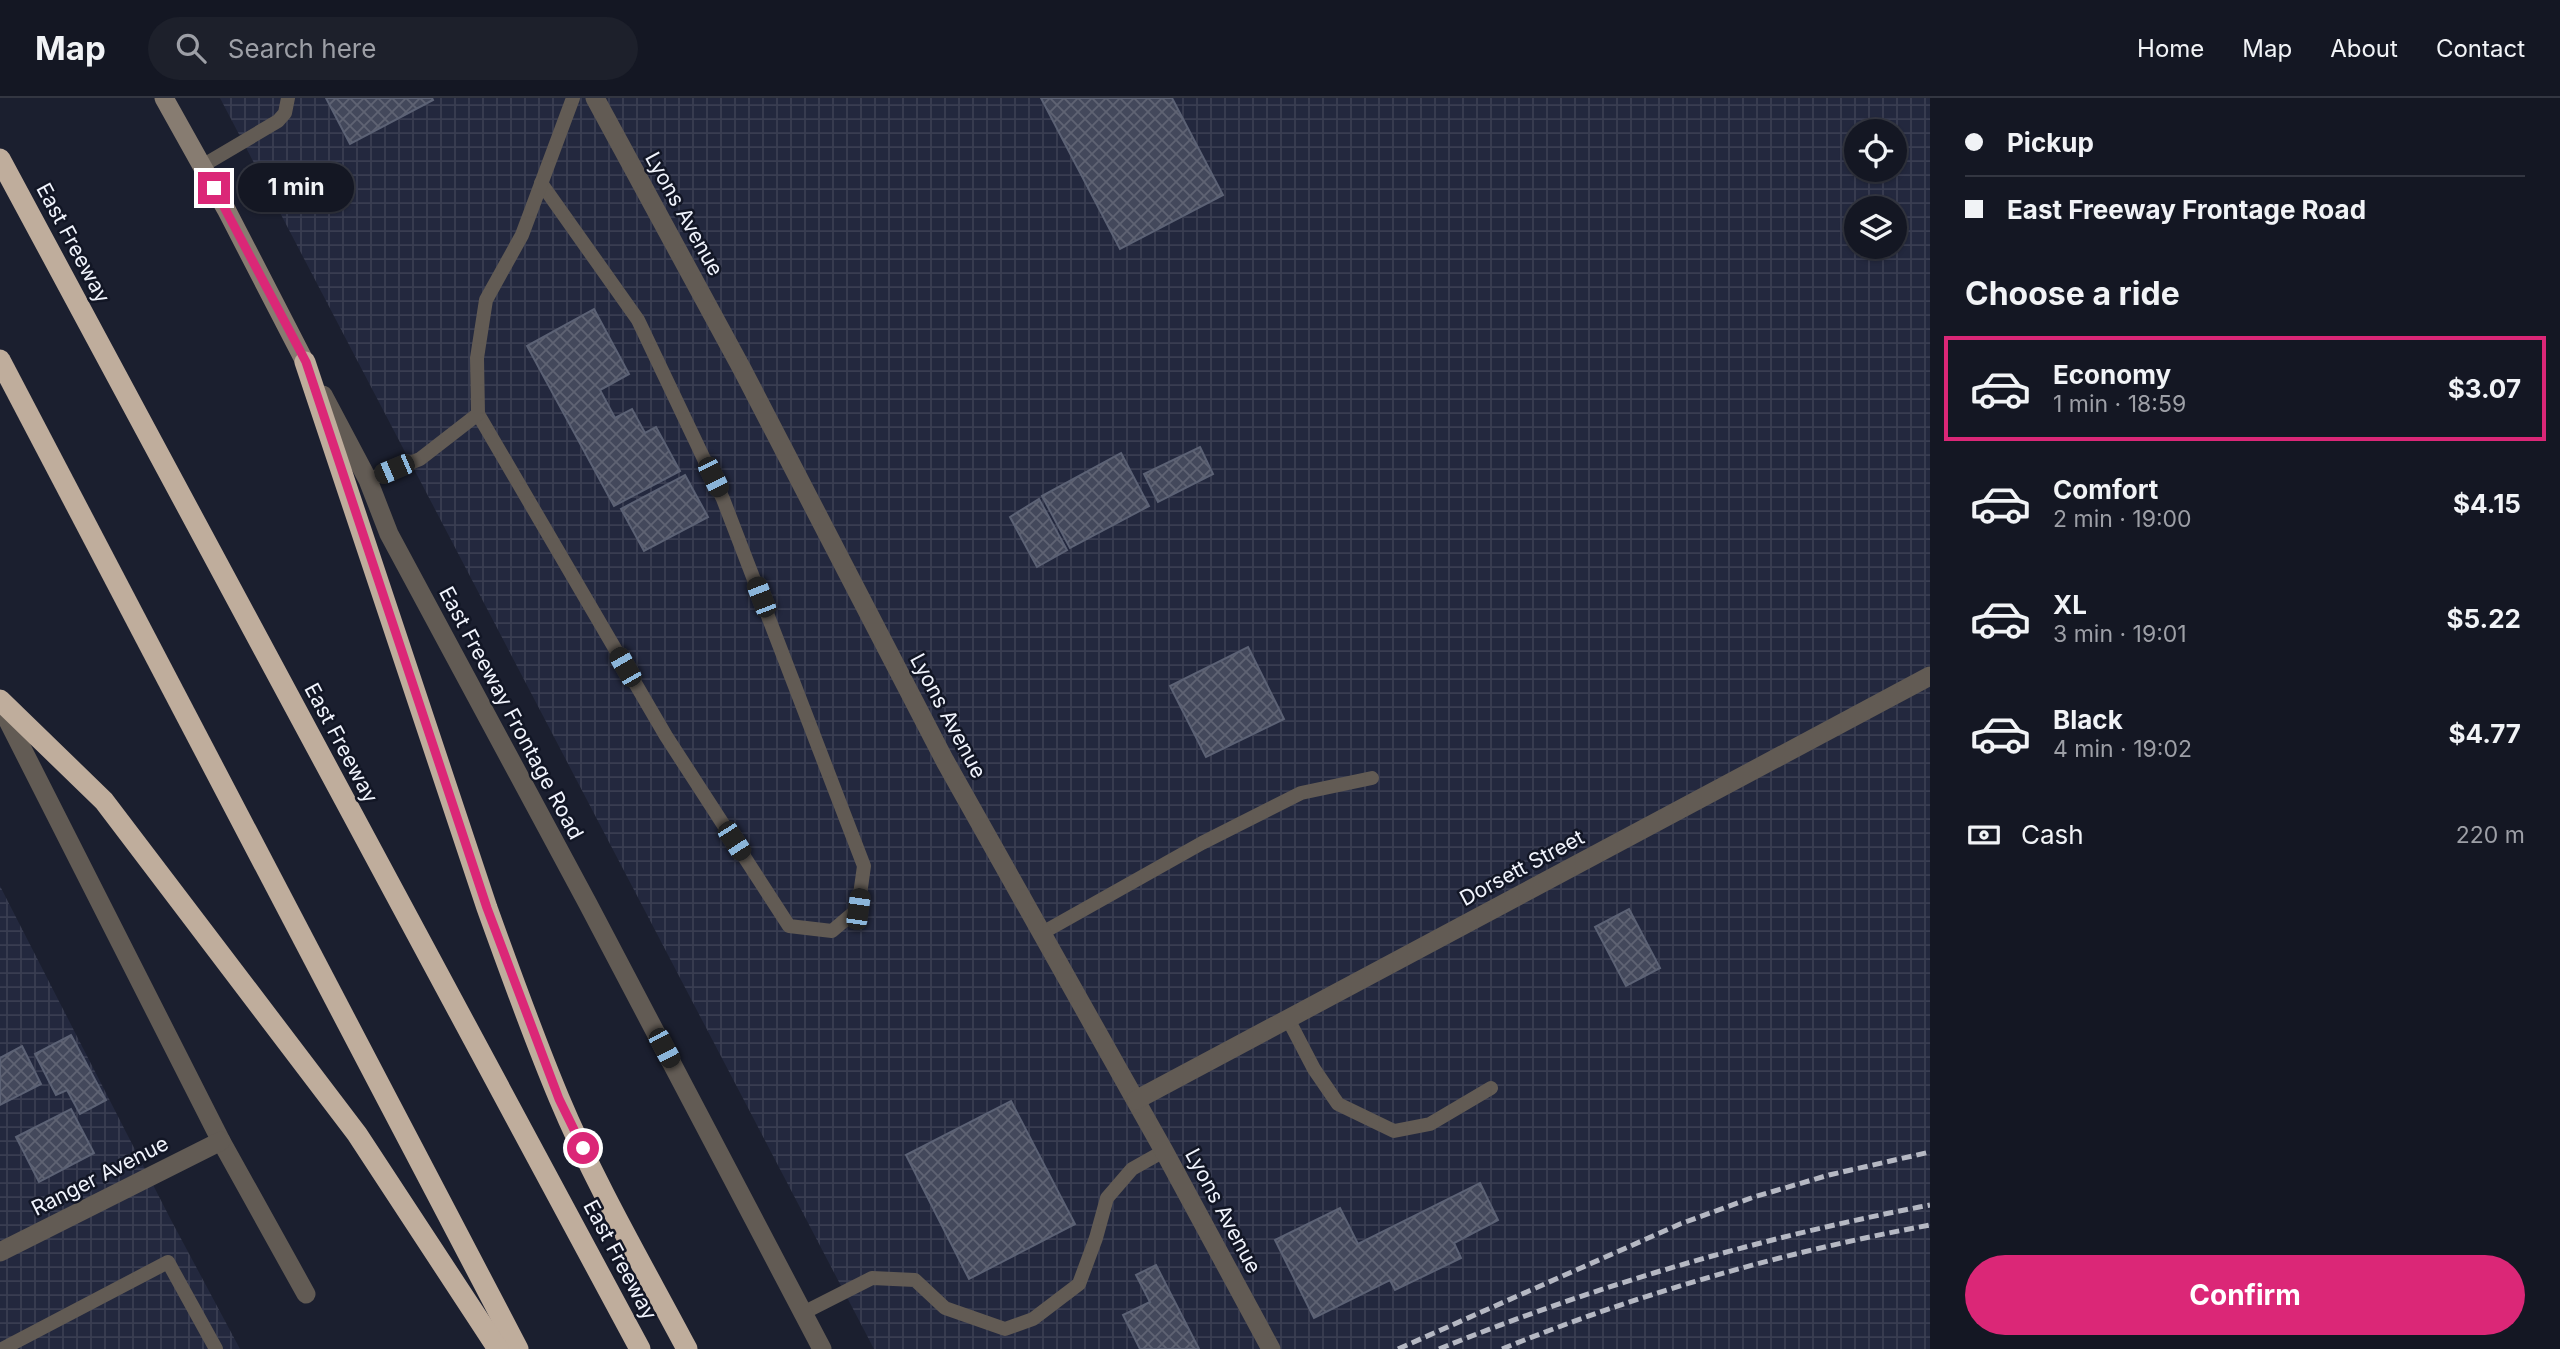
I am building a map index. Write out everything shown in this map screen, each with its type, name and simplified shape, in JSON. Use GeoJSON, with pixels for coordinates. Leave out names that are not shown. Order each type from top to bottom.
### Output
{"type":"FeatureCollection","features":[{"type":"Feature","properties":{"kind":"highway","name":"East Freeway"},"geometry":{"type":"LineString","coordinates":[[0,159],[640,1349]]}},
{"type":"Feature","properties":{"kind":"highway"},"geometry":{"type":"LineString","coordinates":[[0,360],[518,1349]]}},
{"type":"Feature","properties":{"kind":"highway"},"geometry":{"type":"LineString","coordinates":[[306,362],[517,991],[559,1099],[606,1198],[687,1349]]}},
{"type":"Feature","properties":{"kind":"highway"},"geometry":{"type":"LineString","coordinates":[[0,703],[104,801],[186,907],[357,1133],[498,1349]]}},
{"type":"Feature","properties":{"kind":"main road","name":"East Freeway Frontage Road"},"geometry":{"type":"LineString","coordinates":[[164,98],[306,362]]}},
{"type":"Feature","properties":{"kind":"street","name":"Lyons Avenue"},"geometry":{"type":"LineString","coordinates":[[595,98],[742,369],[945,761],[1136,1100],[1271,1349]]}},
{"type":"Feature","properties":{"kind":"street","name":"East Freeway Frontage Road"},"geometry":{"type":"LineString","coordinates":[[306,362],[368,480],[389,534],[588,904],[822,1349]]}},
{"type":"Feature","properties":{"kind":"street","name":"Dorsett Street"},"geometry":{"type":"LineString","coordinates":[[1136,1100],[1930,676]]}},
{"type":"Feature","properties":{"kind":"street"},"geometry":{"type":"LineString","coordinates":[[0,703],[221,1141],[306,1294]]}},
{"type":"Feature","properties":{"kind":"street","name":"Ranger Avenue"},"geometry":{"type":"LineString","coordinates":[[0,1251],[221,1141]]}},
{"type":"Feature","properties":{"kind":"lane"},"geometry":{"type":"LineString","coordinates":[[202,166],[278,121],[285,113],[288,98]]}},
{"type":"Feature","properties":{"kind":"lane"},"geometry":{"type":"LineString","coordinates":[[541,183],[638,320],[723,499],[864,866],[858,909],[832,931],[789,926],[666,736],[478,414],[477,358],[486,300],[522,235],[541,183],[573,98]]}},
{"type":"Feature","properties":{"kind":"lane"},"geometry":{"type":"LineString","coordinates":[[368,480],[420,458],[478,414]]}},
{"type":"Feature","properties":{"kind":"lane"},"geometry":{"type":"LineString","coordinates":[[1042,933],[1202,843],[1301,793],[1371,778]]}},
{"type":"Feature","properties":{"kind":"lane"},"geometry":{"type":"LineString","coordinates":[[1288,1019],[1314,1069],[1338,1104],[1394,1131],[1430,1124],[1490,1088]]}},
{"type":"Feature","properties":{"kind":"lane"},"geometry":{"type":"LineString","coordinates":[[803,1313],[872,1278],[915,1280],[944,1308],[1005,1329],[1033,1319],[1079,1284],[1107,1198],[1132,1169],[1164,1151]]}},
{"type":"Feature","properties":{"kind":"lane"},"geometry":{"type":"LineString","coordinates":[[2,1349],[168,1262],[216,1349]]}},
{"type":"Feature","properties":{"kind":"shaded area"},"geometry":{"type":"Polygon","coordinates":[[[220,98],[1930,98],[1930,1349],[874,1349],[220,98]]]}},
{"type":"Feature","properties":{"kind":"shaded area"},"geometry":{"type":"Polygon","coordinates":[[[0,886],[171,1220],[240,1349],[0,1349],[0,886]]]}},
{"type":"Feature","properties":{"kind":"building"},"geometry":{"type":"Polygon","coordinates":[[[326,98],[432,98],[433,100],[350,144],[326,98]]]}},
{"type":"Feature","properties":{"kind":"building"},"geometry":{"type":"Polygon","coordinates":[[[1041,98],[1172,98],[1223,195],[1120,249],[1041,98]]]}},
{"type":"Feature","properties":{"kind":"building"},"geometry":{"type":"Polygon","coordinates":[[[594,309],[629,374],[600,390],[615,418],[632,409],[645,433],[656,427],[680,471],[614,506],[527,346],[594,309]]]}},
{"type":"Feature","properties":{"kind":"building"},"geometry":{"type":"Polygon","coordinates":[[[1200,447],[1213,474],[1158,502],[1144,474],[1200,447]]]}},
{"type":"Feature","properties":{"kind":"building"},"geometry":{"type":"Polygon","coordinates":[[[1121,453],[1149,506],[1070,548],[1042,496],[1121,453]]]}},
{"type":"Feature","properties":{"kind":"building"},"geometry":{"type":"Polygon","coordinates":[[[685,475],[708,517],[644,551],[621,509],[685,475]]]}},
{"type":"Feature","properties":{"kind":"building"},"geometry":{"type":"Polygon","coordinates":[[[1039,499],[1067,550],[1037,567],[1010,517],[1039,499]]]}},
{"type":"Feature","properties":{"kind":"building"},"geometry":{"type":"Polygon","coordinates":[[[1248,647],[1284,719],[1206,757],[1170,686],[1248,647]]]}},
{"type":"Feature","properties":{"kind":"building"},"geometry":{"type":"Polygon","coordinates":[[[1629,909],[1660,968],[1626,986],[1595,927],[1629,909]]]}},
{"type":"Feature","properties":{"kind":"building"},"geometry":{"type":"Polygon","coordinates":[[[71,1035],[106,1100],[80,1114],[67,1090],[56,1095],[35,1054],[71,1035]]]}},
{"type":"Feature","properties":{"kind":"building"},"geometry":{"type":"Polygon","coordinates":[[[22,1046],[41,1084],[0,1105],[0,1058],[22,1046]]]}},
{"type":"Feature","properties":{"kind":"building"},"geometry":{"type":"Polygon","coordinates":[[[1011,1101],[1075,1224],[969,1279],[906,1155],[1011,1101]]]}},
{"type":"Feature","properties":{"kind":"building"},"geometry":{"type":"Polygon","coordinates":[[[71,1109],[94,1153],[39,1182],[16,1137],[71,1109]]]}},
{"type":"Feature","properties":{"kind":"building"},"geometry":{"type":"Polygon","coordinates":[[[1480,1183],[1498,1220],[1454,1243],[1461,1258],[1395,1290],[1390,1280],[1314,1318],[1275,1240],[1340,1208],[1358,1244],[1480,1183]]]}},
{"type":"Feature","properties":{"kind":"building"},"geometry":{"type":"Polygon","coordinates":[[[1156,1265],[1199,1349],[1140,1349],[1123,1315],[1150,1302],[1136,1275],[1156,1265]]]}},
{"type":"Feature","properties":{"kind":"railway"},"geometry":{"type":"LineString","coordinates":[[1398,1349],[1680,1224],[1754,1197],[1829,1175],[1930,1152]]}},
{"type":"Feature","properties":{"kind":"railway"},"geometry":{"type":"LineString","coordinates":[[1439,1349],[1559,1304],[1681,1265],[1805,1232],[1930,1205]]}},
{"type":"Feature","properties":{"kind":"railway"},"geometry":{"type":"LineString","coordinates":[[1502,1349],[1607,1310],[1713,1276],[1821,1248],[1930,1225]]}},
{"type":"Feature","properties":{"kind":"route"},"geometry":{"type":"LineString","coordinates":[[214,188],[306,362],[487,908],[559,1099],[583,1148]]}}]}
